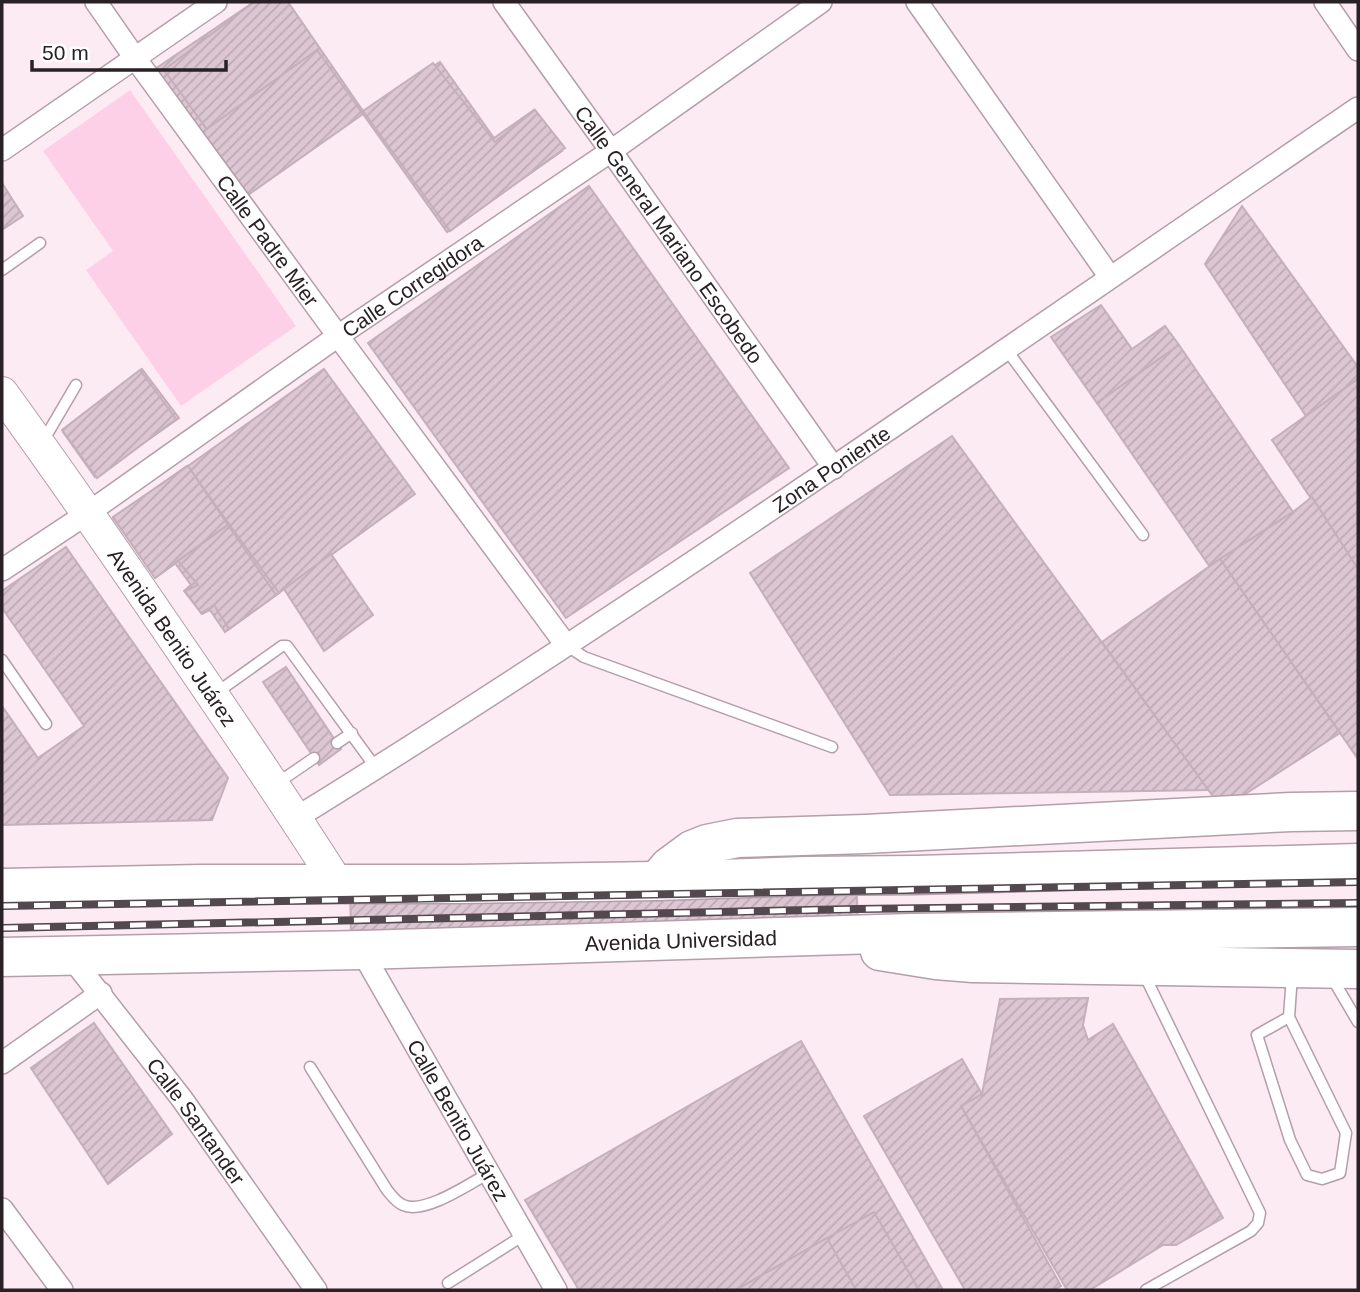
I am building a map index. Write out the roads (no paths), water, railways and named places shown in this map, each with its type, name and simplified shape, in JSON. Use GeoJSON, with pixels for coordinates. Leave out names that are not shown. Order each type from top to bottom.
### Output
{"type":"FeatureCollection","features":[{"type":"Feature","properties":{"kind":"highway"},"geometry":{"type":"LineString","coordinates":[[657,881],[669,867],[692,850],[737,838],[1358,811]]}},
{"type":"Feature","properties":{"kind":"highway"},"geometry":{"type":"LineString","coordinates":[[2,888],[657,881],[1358,863]]}},
{"type":"Feature","properties":{"kind":"highway","name":"Avenida Universidad"},"geometry":{"type":"LineString","coordinates":[[2,957],[361,950],[911,933],[1358,927]]}},
{"type":"Feature","properties":{"kind":"highway"},"geometry":{"type":"LineString","coordinates":[[824,936],[899,955],[973,963],[1326,969]]}},
{"type":"Feature","properties":{"kind":"street","name":"Calle Padre Mier"},"geometry":{"type":"LineString","coordinates":[[96,2],[566,645]]}},
{"type":"Feature","properties":{"kind":"street"},"geometry":{"type":"LineString","coordinates":[[2,150],[216,2]]}},
{"type":"Feature","properties":{"kind":"street","name":"Calle General Mariano Escobedo"},"geometry":{"type":"LineString","coordinates":[[504,2],[834,468]]}},
{"type":"Feature","properties":{"kind":"street","name":"Calle Corregidora"},"geometry":{"type":"LineString","coordinates":[[2,570],[88,513],[338,336],[611,151],[821,2]]}},
{"type":"Feature","properties":{"kind":"street"},"geometry":{"type":"LineString","coordinates":[[917,2],[1110,277]]}},
{"type":"Feature","properties":{"kind":"street"},"geometry":{"type":"LineString","coordinates":[[1325,2],[1358,50]]}},
{"type":"Feature","properties":{"kind":"street","name":"Zona Poniente"},"geometry":{"type":"LineString","coordinates":[[296,818],[566,645],[834,468],[1358,108]]}},
{"type":"Feature","properties":{"kind":"street","name":"Avenida Benito Juárez"},"geometry":{"type":"LineString","coordinates":[[2,393],[213,695],[337,883]]}},
{"type":"Feature","properties":{"kind":"street","name":"Calle Benito Juárez"},"geometry":{"type":"LineString","coordinates":[[361,950],[556,1290]]}},
{"type":"Feature","properties":{"kind":"street","name":"Calle Santander"},"geometry":{"type":"LineString","coordinates":[[70,956],[181,1099],[316,1290]]}},
{"type":"Feature","properties":{"kind":"street"},"geometry":{"type":"LineString","coordinates":[[2,1063],[101,993]]}},
{"type":"Feature","properties":{"kind":"street"},"geometry":{"type":"LineString","coordinates":[[2,1209],[62,1290]]}},
{"type":"Feature","properties":{"kind":"lane"},"geometry":{"type":"LineString","coordinates":[[2,270],[40,243]]}},
{"type":"Feature","properties":{"kind":"lane"},"geometry":{"type":"LineString","coordinates":[[1006,349],[1143,535]]}},
{"type":"Feature","properties":{"kind":"lane"},"geometry":{"type":"LineString","coordinates":[[41,446],[76,385]]}},
{"type":"Feature","properties":{"kind":"lane"},"geometry":{"type":"LineString","coordinates":[[566,645],[584,657],[832,747]]}},
{"type":"Feature","properties":{"kind":"lane"},"geometry":{"type":"LineString","coordinates":[[213,695],[282,646],[287,646],[376,768]]}},
{"type":"Feature","properties":{"kind":"lane"},"geometry":{"type":"LineString","coordinates":[[2,660],[46,724]]}},
{"type":"Feature","properties":{"kind":"lane"},"geometry":{"type":"LineString","coordinates":[[337,743],[352,733]]}},
{"type":"Feature","properties":{"kind":"lane"},"geometry":{"type":"LineString","coordinates":[[274,786],[314,758]]}},
{"type":"Feature","properties":{"kind":"lane"},"geometry":{"type":"LineString","coordinates":[[1140,966],[1260,1213],[1258,1223],[1251,1231],[1146,1290]]}},
{"type":"Feature","properties":{"kind":"lane"},"geometry":{"type":"LineString","coordinates":[[1289,1017],[1346,1133],[1340,1173],[1322,1180],[1307,1175],[1290,1140],[1257,1035],[1289,1017],[1326,969],[1358,1023]]}},
{"type":"Feature","properties":{"kind":"lane"},"geometry":{"type":"LineString","coordinates":[[310,1068],[387,1190],[395,1200],[405,1206],[428,1206],[489,1173]]}},
{"type":"Feature","properties":{"kind":"lane"},"geometry":{"type":"LineString","coordinates":[[447,1283],[524,1235]]}},
{"type":"Feature","properties":{"kind":"railway"},"geometry":{"type":"LineString","coordinates":[[2,906],[1358,882]]}},
{"type":"Feature","properties":{"kind":"railway"},"geometry":{"type":"LineString","coordinates":[[2,928],[857,909],[1358,903]]}}]}
